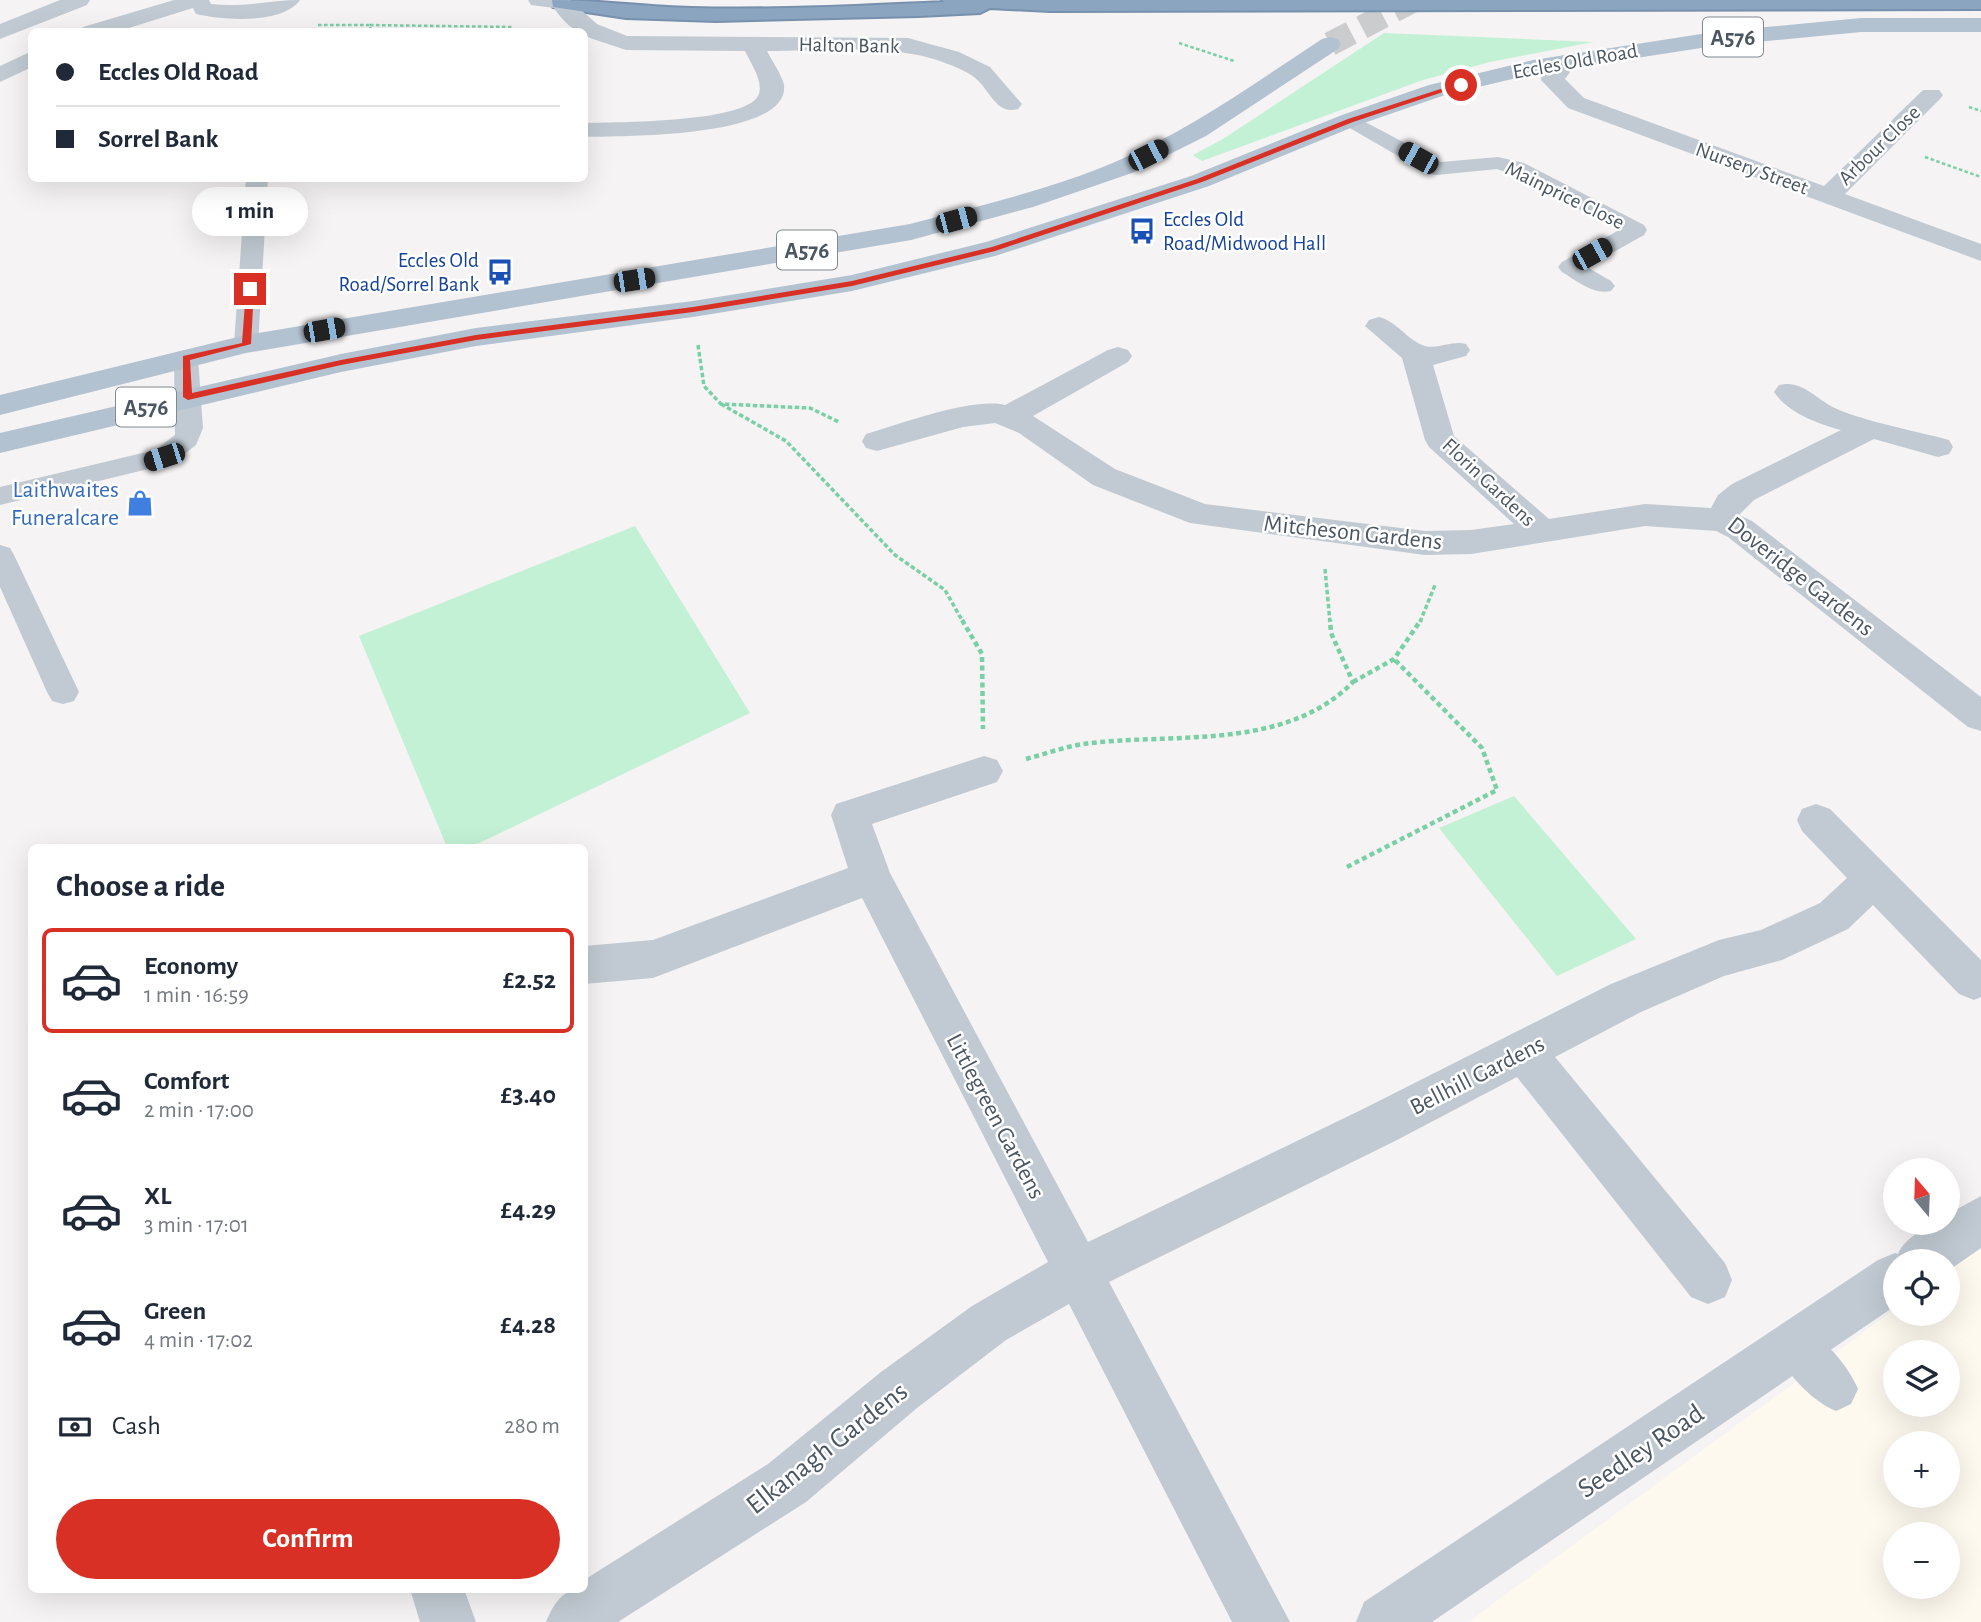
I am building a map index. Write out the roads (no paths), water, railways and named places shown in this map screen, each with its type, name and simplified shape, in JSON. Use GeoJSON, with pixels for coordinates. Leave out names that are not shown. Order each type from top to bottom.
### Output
{"type":"FeatureCollection","features":[{"type":"Feature","properties":{"kind":"highway"},"geometry":{"type":"LineString","coordinates":[[953,0],[1020,5]]}},
{"type":"Feature","properties":{"kind":"highway"},"geometry":{"type":"LineString","coordinates":[[557,7],[694,15],[824,15],[1020,5],[1981,3]]}},
{"type":"Feature","properties":{"kind":"highway"},"geometry":{"type":"LineString","coordinates":[[1051,5],[1343,20],[1861,25]]}},
{"type":"Feature","properties":{"kind":"main road","name":"Eccles Old Road"},"geometry":{"type":"LineString","coordinates":[[0,443],[188,397],[476,337],[693,309],[852,283],[995,248],[1200,181],[1350,120],[1437,90],[1567,61],[1714,39],[1861,25],[1981,25]]}},
{"type":"Feature","properties":{"kind":"main road","name":"A576"},"geometry":{"type":"LineString","coordinates":[[0,405],[247,344],[911,232],[1024,202],[1124,167],[1197,131],[1329,44]]}},
{"type":"Feature","properties":{"kind":"main road"},"geometry":{"type":"LineString","coordinates":[[688,271],[693,309]]}},
{"type":"Feature","properties":{"kind":"street"},"geometry":{"type":"LineString","coordinates":[[0,32],[79,0]]}},
{"type":"Feature","properties":{"kind":"street"},"geometry":{"type":"LineString","coordinates":[[104,28],[197,0],[204,9],[260,21],[289,0]]}},
{"type":"Feature","properties":{"kind":"street","name":"Halton Bank"},"geometry":{"type":"LineString","coordinates":[[557,7],[604,38],[626,43],[908,45],[951,57],[982,72],[1010,104]]}},
{"type":"Feature","properties":{"kind":"street","name":"Halton Bank"},"geometry":{"type":"LineString","coordinates":[[588,130],[678,126],[746,115],[767,101],[772,85],[753,44]]}},
{"type":"Feature","properties":{"kind":"street"},"geometry":{"type":"LineString","coordinates":[[0,75],[28,60]]}},
{"type":"Feature","properties":{"kind":"street","name":"Nursery Street"},"geometry":{"type":"LineString","coordinates":[[1567,61],[1554,73],[1553,80],[1577,103],[1981,253]]}},
{"type":"Feature","properties":{"kind":"street","name":"Arbour Close"},"geometry":{"type":"LineString","coordinates":[[1828,196],[1881,141],[1931,95]]}},
{"type":"Feature","properties":{"kind":"street"},"geometry":{"type":"LineString","coordinates":[[1380,326],[1415,354],[1437,356],[1456,350]]}},
{"type":"Feature","properties":{"kind":"street","name":"Florin Gardens"},"geometry":{"type":"LineString","coordinates":[[1415,354],[1440,440],[1542,531]]}},
{"type":"Feature","properties":{"kind":"street"},"geometry":{"type":"LineString","coordinates":[[1007,417],[1118,356]]}},
{"type":"Feature","properties":{"kind":"street"},"geometry":{"type":"LineString","coordinates":[[1789,392],[1826,416],[1938,447]]}},
{"type":"Feature","properties":{"kind":"street","name":"Mitcheson Gardens"},"geometry":{"type":"LineString","coordinates":[[877,441],[962,417],[998,413],[1030,426],[1104,477],[1201,514],[1440,542],[1471,542],[1645,515],[1721,520]]}},
{"type":"Feature","properties":{"kind":"street","name":"Doveridge Gardens"},"geometry":{"type":"LineString","coordinates":[[1869,429],[1744,492],[1729,503],[1721,520],[1740,529],[1981,717]]}},
{"type":"Feature","properties":{"kind":"street","name":"Littlegreen Gardens"},"geometry":{"type":"LineString","coordinates":[[984,771],[850,815],[871,877],[1262,1622]]}},
{"type":"Feature","properties":{"kind":"street"},"geometry":{"type":"LineString","coordinates":[[1816,820],[1974,981]]}},
{"type":"Feature","properties":{"kind":"street"},"geometry":{"type":"LineString","coordinates":[[588,965],[653,959],[871,877]]}},
{"type":"Feature","properties":{"kind":"street","name":"Bellhill Gardens"},"geometry":{"type":"LineString","coordinates":[[1078,1272],[1379,1125],[1626,998],[1719,959],[1767,947],[1833,916],[1872,879]]}},
{"type":"Feature","properties":{"kind":"street"},"geometry":{"type":"LineString","coordinates":[[1523,1051],[1709,1280]]}},
{"type":"Feature","properties":{"kind":"street"},"geometry":{"type":"LineString","coordinates":[[1938,1249],[1981,1220]]}},
{"type":"Feature","properties":{"kind":"street","name":"Elkanagh Gardens"},"geometry":{"type":"LineString","coordinates":[[574,1622],[595,1605],[787,1483],[899,1390],[989,1323],[1078,1272]]}},
{"type":"Feature","properties":{"kind":"street","name":"Seedley Road"},"geometry":{"type":"LineString","coordinates":[[1384,1622],[1883,1285]]}},
{"type":"Feature","properties":{"kind":"street"},"geometry":{"type":"LineString","coordinates":[[438,1593],[448,1622]]}},
{"type":"Feature","properties":{"kind":"lane","name":"Mainprice Close"},"geometry":{"type":"LineString","coordinates":[[1350,120],[1437,169],[1498,163],[1516,168],[1636,230],[1570,267],[1603,286]]}},
{"type":"Feature","properties":{"kind":"lane"},"geometry":{"type":"LineString","coordinates":[[247,344],[257,182]]}},
{"type":"Feature","properties":{"kind":"lane"},"geometry":{"type":"LineString","coordinates":[[0,496],[164,457],[187,439],[190,428],[186,358]]}},
{"type":"Feature","properties":{"kind":"lane"},"geometry":{"type":"LineString","coordinates":[[0,555],[63,692]]}},
{"type":"Feature","properties":{"kind":"lane"},"geometry":{"type":"LineString","coordinates":[[1795,1345],[1836,1389]]}},
{"type":"Feature","properties":{"kind":"tunnel"},"geometry":{"type":"LineString","coordinates":[[1330,44],[1414,0]]}},
{"type":"Feature","properties":{"kind":"place","name":"Eccles Old Road/Midwood Hall"},"geometry":{"type":"Point","coordinates":[1142,231]}},
{"type":"Feature","properties":{"kind":"place","name":"Eccles Old Road/Sorrel Bank"},"geometry":{"type":"Point","coordinates":[500,272]}},
{"type":"Feature","properties":{"kind":"place","name":"Laithwaites Funeralcare"},"geometry":{"type":"Point","coordinates":[140,503]}}]}
